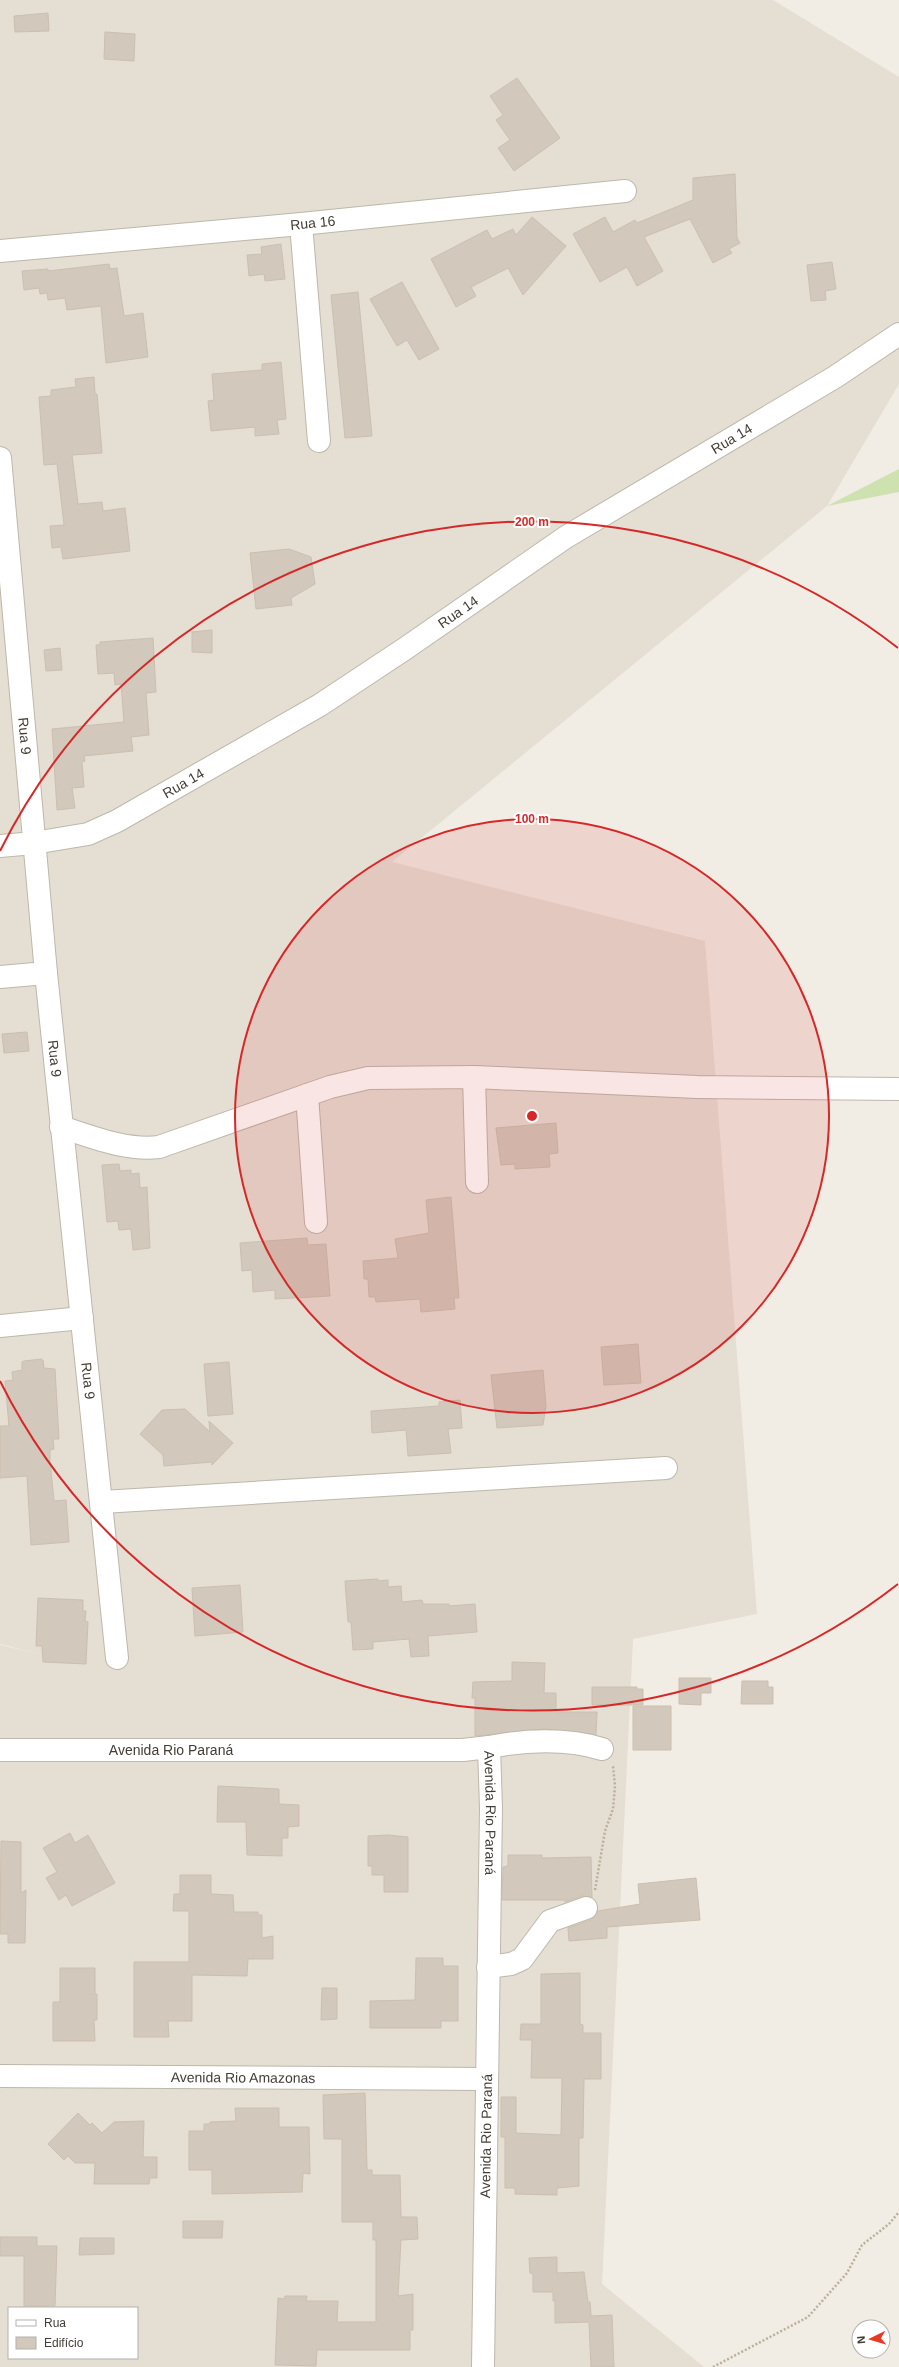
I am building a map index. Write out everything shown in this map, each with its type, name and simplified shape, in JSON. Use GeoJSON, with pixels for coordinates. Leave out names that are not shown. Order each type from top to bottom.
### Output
{"type":"FeatureCollection","features":[{"type":"Feature","properties":{"kind":"street","name":"Rua 16"},"geometry":{"type":"LineString","coordinates":[[0,251],[301,224],[625,191]]}},
{"type":"Feature","properties":{"kind":"street"},"geometry":{"type":"LineString","coordinates":[[301,224],[318,441]]}},
{"type":"Feature","properties":{"kind":"street","name":"Rua 14"},"geometry":{"type":"LineString","coordinates":[[0,846],[34,844],[88,834],[117,821],[320,705],[406,648],[566,537],[835,377],[899,334]]}},
{"type":"Feature","properties":{"kind":"street","name":"Rua 9"},"geometry":{"type":"LineString","coordinates":[[0,458],[61,1128],[102,1502],[117,1658]]}},
{"type":"Feature","properties":{"kind":"street"},"geometry":{"type":"LineString","coordinates":[[0,977],[46,973]]}},
{"type":"Feature","properties":{"kind":"street"},"geometry":{"type":"LineString","coordinates":[[61,1128],[122,1145],[152,1148],[306,1096],[368,1078],[474,1077],[697,1088],[899,1089]]}},
{"type":"Feature","properties":{"kind":"street"},"geometry":{"type":"LineString","coordinates":[[474,1077],[477,1182]]}},
{"type":"Feature","properties":{"kind":"street"},"geometry":{"type":"LineString","coordinates":[[306,1096],[316,1222]]}},
{"type":"Feature","properties":{"kind":"street"},"geometry":{"type":"LineString","coordinates":[[0,1326],[82,1318]]}},
{"type":"Feature","properties":{"kind":"street"},"geometry":{"type":"LineString","coordinates":[[102,1502],[666,1468]]}},
{"type":"Feature","properties":{"kind":"street"},"geometry":{"type":"LineString","coordinates":[[489,1747],[514,1743],[582,1743],[602,1749]]}},
{"type":"Feature","properties":{"kind":"street","name":"Avenida Rio Paraná"},"geometry":{"type":"LineString","coordinates":[[0,1750],[463,1750],[489,1747],[491,1808],[484,2367]]}},
{"type":"Feature","properties":{"kind":"street"},"geometry":{"type":"LineString","coordinates":[[488,1967],[510,1964],[522,1959],[550,1921],[586,1908]]}},
{"type":"Feature","properties":{"kind":"street","name":"Avenida Rio Amazonas"},"geometry":{"type":"LineString","coordinates":[[0,2076],[487,2079]]}},
{"type":"Feature","properties":{"kind":"path"},"geometry":{"type":"LineString","coordinates":[[586,1908],[594,1899],[600,1854],[613,1809],[615,1786],[613,1763],[602,1749]]}},
{"type":"Feature","properties":{"kind":"path"},"geometry":{"type":"LineString","coordinates":[[714,2367],[808,2317],[847,2273],[862,2245],[889,2224],[899,2212]]}},
{"type":"Feature","properties":{"kind":"shaded area"},"geometry":{"type":"Polygon","coordinates":[[[0,0],[773,0],[899,77],[899,384],[827,506],[392,862],[705,941],[757,1614],[633,1639],[602,2284],[704,2367],[0,2367],[0,1645],[39,1654],[0,1644],[0,0]]]}},
{"type":"Feature","properties":{"kind":"green space"},"geometry":{"type":"Polygon","coordinates":[[[899,469],[899,492],[827,506],[899,469]]]}},
{"type":"Feature","properties":{"kind":"building"},"geometry":{"type":"Polygon","coordinates":[[[48,13],[49,31],[15,32],[14,16],[48,13]]]}},
{"type":"Feature","properties":{"kind":"building"},"geometry":{"type":"Polygon","coordinates":[[[105,32],[135,34],[134,61],[104,59],[105,32]]]}},
{"type":"Feature","properties":{"kind":"building"},"geometry":{"type":"Polygon","coordinates":[[[517,78],[560,138],[514,171],[498,148],[510,140],[496,120],[503,115],[490,96],[517,78]]]}},
{"type":"Feature","properties":{"kind":"building"},"geometry":{"type":"Polygon","coordinates":[[[735,174],[737,238],[740,243],[729,249],[732,253],[713,263],[690,219],[644,237],[663,271],[637,286],[627,267],[600,282],[573,234],[605,217],[613,232],[635,220],[637,223],[693,200],[693,178],[735,174]]]}},
{"type":"Feature","properties":{"kind":"building"},"geometry":{"type":"Polygon","coordinates":[[[532,217],[566,246],[523,295],[508,268],[471,287],[476,296],[456,307],[431,259],[487,230],[492,239],[513,229],[516,235],[532,217]]]}},
{"type":"Feature","properties":{"kind":"building"},"geometry":{"type":"Polygon","coordinates":[[[281,244],[285,279],[265,281],[264,274],[249,276],[247,255],[262,254],[261,247],[281,244]]]}},
{"type":"Feature","properties":{"kind":"building"},"geometry":{"type":"Polygon","coordinates":[[[832,262],[836,289],[825,291],[826,300],[811,301],[807,265],[832,262]]]}},
{"type":"Feature","properties":{"kind":"building"},"geometry":{"type":"Polygon","coordinates":[[[109,264],[110,269],[117,268],[124,316],[143,313],[148,357],[106,363],[101,306],[67,310],[65,298],[48,300],[47,293],[40,294],[39,288],[24,290],[22,271],[48,269],[48,271],[109,264]]]}},
{"type":"Feature","properties":{"kind":"building"},"geometry":{"type":"Polygon","coordinates":[[[402,282],[439,349],[419,360],[407,340],[397,346],[370,299],[402,282]]]}},
{"type":"Feature","properties":{"kind":"building"},"geometry":{"type":"Polygon","coordinates":[[[358,292],[372,436],[345,438],[331,295],[358,292]]]}},
{"type":"Feature","properties":{"kind":"building"},"geometry":{"type":"Polygon","coordinates":[[[281,362],[286,419],[277,420],[279,434],[255,436],[255,427],[211,431],[208,401],[214,400],[212,374],[262,370],[262,364],[281,362]]]}},
{"type":"Feature","properties":{"kind":"building"},"geometry":{"type":"Polygon","coordinates":[[[94,377],[95,394],[97,394],[102,453],[72,455],[78,504],[102,502],[103,511],[125,508],[130,551],[63,559],[61,547],[52,548],[50,526],[64,525],[57,464],[44,465],[39,397],[51,396],[51,390],[76,387],[75,379],[94,377]]]}},
{"type":"Feature","properties":{"kind":"building"},"geometry":{"type":"Polygon","coordinates":[[[289,549],[311,557],[315,584],[291,598],[292,605],[256,609],[250,553],[289,549]]]}},
{"type":"Feature","properties":{"kind":"building"},"geometry":{"type":"Polygon","coordinates":[[[212,630],[212,653],[192,652],[192,632],[212,630]]]}},
{"type":"Feature","properties":{"kind":"building"},"geometry":{"type":"Polygon","coordinates":[[[153,638],[156,692],[146,693],[149,735],[131,737],[133,751],[84,756],[85,761],[82,762],[84,787],[72,788],[75,808],[57,810],[52,729],[124,722],[121,684],[115,685],[114,673],[98,674],[96,645],[100,645],[100,642],[153,638]]]}},
{"type":"Feature","properties":{"kind":"building"},"geometry":{"type":"Polygon","coordinates":[[[60,648],[62,670],[46,671],[44,650],[60,648]]]}},
{"type":"Feature","properties":{"kind":"building"},"geometry":{"type":"Polygon","coordinates":[[[27,1032],[29,1051],[4,1053],[2,1034],[27,1032]]]}},
{"type":"Feature","properties":{"kind":"building"},"geometry":{"type":"Polygon","coordinates":[[[556,1123],[558,1153],[549,1154],[550,1167],[515,1169],[515,1164],[501,1165],[496,1128],[556,1123]]]}},
{"type":"Feature","properties":{"kind":"building"},"geometry":{"type":"Polygon","coordinates":[[[119,1164],[120,1171],[131,1170],[131,1174],[139,1173],[140,1188],[147,1187],[150,1248],[133,1250],[131,1229],[119,1230],[118,1221],[107,1222],[102,1165],[119,1164]]]}},
{"type":"Feature","properties":{"kind":"building"},"geometry":{"type":"Polygon","coordinates":[[[451,1197],[459,1298],[454,1298],[455,1309],[421,1312],[420,1299],[376,1302],[375,1297],[369,1297],[368,1279],[364,1279],[363,1261],[398,1258],[395,1239],[429,1233],[426,1200],[451,1197]]]}},
{"type":"Feature","properties":{"kind":"building"},"geometry":{"type":"Polygon","coordinates":[[[307,1238],[308,1245],[326,1244],[330,1296],[275,1299],[275,1290],[253,1292],[252,1270],[242,1271],[240,1243],[307,1238]]]}},
{"type":"Feature","properties":{"kind":"building"},"geometry":{"type":"Polygon","coordinates":[[[638,1344],[641,1383],[604,1385],[601,1347],[638,1344]]]}},
{"type":"Feature","properties":{"kind":"building"},"geometry":{"type":"Polygon","coordinates":[[[43,1360],[44,1368],[55,1369],[59,1439],[53,1439],[54,1449],[50,1450],[50,1461],[54,1501],[66,1500],[69,1542],[31,1545],[27,1476],[0,1478],[0,1426],[9,1426],[5,1381],[13,1380],[12,1372],[22,1370],[22,1362],[43,1360]]]}},
{"type":"Feature","properties":{"kind":"building"},"geometry":{"type":"Polygon","coordinates":[[[229,1362],[233,1414],[208,1416],[204,1364],[229,1362]]]}},
{"type":"Feature","properties":{"kind":"building"},"geometry":{"type":"Polygon","coordinates":[[[543,1370],[546,1406],[543,1425],[497,1428],[491,1375],[543,1370]]]}},
{"type":"Feature","properties":{"kind":"building"},"geometry":{"type":"Polygon","coordinates":[[[460,1400],[462,1428],[448,1429],[451,1453],[408,1456],[406,1430],[372,1433],[371,1411],[439,1406],[439,1402],[460,1400]]]}},
{"type":"Feature","properties":{"kind":"building"},"geometry":{"type":"Polygon","coordinates":[[[185,1409],[210,1432],[209,1421],[233,1443],[212,1465],[212,1462],[164,1466],[163,1455],[140,1434],[162,1410],[185,1409]]]}},
{"type":"Feature","properties":{"kind":"building"},"geometry":{"type":"Polygon","coordinates":[[[378,1579],[378,1581],[388,1580],[388,1587],[401,1586],[402,1602],[422,1600],[423,1604],[449,1604],[449,1606],[475,1604],[477,1632],[428,1636],[429,1656],[411,1657],[409,1639],[373,1642],[373,1649],[353,1650],[351,1622],[348,1622],[345,1581],[378,1579]]]}},
{"type":"Feature","properties":{"kind":"building"},"geometry":{"type":"Polygon","coordinates":[[[240,1585],[243,1632],[195,1636],[192,1588],[240,1585]]]}},
{"type":"Feature","properties":{"kind":"building"},"geometry":{"type":"Polygon","coordinates":[[[38,1598],[83,1600],[83,1611],[86,1611],[85,1621],[88,1622],[86,1664],[43,1662],[42,1646],[36,1646],[38,1598]]]}},
{"type":"Feature","properties":{"kind":"building"},"geometry":{"type":"Polygon","coordinates":[[[512,1662],[545,1663],[544,1693],[556,1693],[556,1712],[597,1712],[596,1735],[545,1729],[475,1736],[475,1698],[472,1698],[473,1682],[512,1681],[512,1662]]]}},
{"type":"Feature","properties":{"kind":"building"},"geometry":{"type":"Polygon","coordinates":[[[679,1678],[711,1678],[711,1693],[701,1693],[701,1705],[679,1704],[679,1678]]]}},
{"type":"Feature","properties":{"kind":"building"},"geometry":{"type":"Polygon","coordinates":[[[742,1681],[768,1681],[768,1687],[773,1687],[773,1704],[741,1704],[742,1681]]]}},
{"type":"Feature","properties":{"kind":"building"},"geometry":{"type":"Polygon","coordinates":[[[592,1687],[637,1687],[637,1689],[643,1689],[643,1705],[592,1705],[592,1687]]]}},
{"type":"Feature","properties":{"kind":"building"},"geometry":{"type":"Polygon","coordinates":[[[633,1706],[671,1706],[671,1750],[633,1750],[633,1706]]]}},
{"type":"Feature","properties":{"kind":"building"},"geometry":{"type":"Polygon","coordinates":[[[218,1786],[279,1789],[279,1804],[299,1805],[299,1826],[288,1827],[288,1838],[282,1838],[282,1856],[247,1855],[246,1822],[217,1822],[218,1786]]]}},
{"type":"Feature","properties":{"kind":"building"},"geometry":{"type":"Polygon","coordinates":[[[70,1833],[75,1843],[88,1835],[115,1883],[72,1906],[66,1895],[59,1900],[46,1878],[57,1872],[43,1848],[70,1833]]]}},
{"type":"Feature","properties":{"kind":"building"},"geometry":{"type":"Polygon","coordinates":[[[388,1835],[408,1837],[408,1892],[384,1892],[384,1875],[372,1875],[372,1866],[368,1866],[368,1836],[388,1835]]]}},
{"type":"Feature","properties":{"kind":"building"},"geometry":{"type":"Polygon","coordinates":[[[1,1841],[21,1842],[21,1893],[26,1890],[25,1943],[8,1943],[8,1934],[0,1934],[1,1841]]]}},
{"type":"Feature","properties":{"kind":"building"},"geometry":{"type":"Polygon","coordinates":[[[508,1855],[542,1855],[542,1858],[591,1857],[592,1898],[582,1896],[565,1902],[565,1900],[502,1900],[503,1867],[508,1866],[508,1855]]]}},
{"type":"Feature","properties":{"kind":"building"},"geometry":{"type":"Polygon","coordinates":[[[180,1875],[211,1875],[211,1894],[233,1895],[234,1912],[258,1912],[258,1915],[262,1915],[262,1938],[273,1936],[273,1959],[248,1959],[247,1976],[192,1975],[192,2021],[168,2021],[169,2037],[134,2037],[134,1962],[189,1962],[189,1911],[173,1911],[174,1894],[180,1894],[180,1875]]]}},
{"type":"Feature","properties":{"kind":"building"},"geometry":{"type":"Polygon","coordinates":[[[696,1878],[700,1920],[607,1927],[607,1938],[569,1941],[568,1928],[591,1920],[598,1911],[640,1904],[638,1884],[696,1878]]]}},
{"type":"Feature","properties":{"kind":"building"},"geometry":{"type":"Polygon","coordinates":[[[416,1958],[443,1958],[443,1966],[458,1966],[458,2021],[441,2021],[441,2028],[370,2028],[370,2001],[415,2000],[416,1958]]]}},
{"type":"Feature","properties":{"kind":"building"},"geometry":{"type":"Polygon","coordinates":[[[60,1968],[95,1968],[97,2020],[94,2020],[95,2041],[53,2041],[53,2002],[60,2002],[60,1968]]]}},
{"type":"Feature","properties":{"kind":"building"},"geometry":{"type":"Polygon","coordinates":[[[580,1973],[580,2024],[583,2025],[583,2033],[601,2033],[601,2079],[584,2079],[583,2138],[579,2138],[579,2186],[557,2188],[557,2195],[515,2194],[515,2188],[505,2188],[505,2137],[501,2137],[501,2097],[516,2097],[516,2133],[561,2135],[562,2078],[531,2078],[532,2040],[520,2040],[521,2024],[541,2024],[541,1974],[580,1973]]]}},
{"type":"Feature","properties":{"kind":"building"},"geometry":{"type":"Polygon","coordinates":[[[322,1988],[337,1988],[337,2019],[321,2020],[322,1988]]]}},
{"type":"Feature","properties":{"kind":"building"},"geometry":{"type":"Polygon","coordinates":[[[365,2093],[367,2170],[372,2170],[372,2175],[400,2175],[401,2217],[417,2217],[418,2239],[401,2240],[398,2296],[413,2294],[413,2330],[410,2330],[410,2350],[317,2350],[316,2366],[275,2365],[278,2298],[284,2299],[285,2296],[307,2296],[306,2301],[338,2301],[337,2322],[376,2322],[376,2240],[373,2240],[373,2222],[342,2222],[342,2139],[324,2139],[323,2095],[365,2093]]]}},
{"type":"Feature","properties":{"kind":"building"},"geometry":{"type":"Polygon","coordinates":[[[235,2108],[279,2108],[279,2127],[309,2127],[310,2174],[303,2173],[302,2192],[212,2194],[212,2170],[189,2170],[189,2131],[204,2131],[204,2124],[210,2124],[210,2122],[236,2121],[235,2108]]]}},
{"type":"Feature","properties":{"kind":"building"},"geometry":{"type":"Polygon","coordinates":[[[78,2113],[90,2125],[92,2123],[102,2133],[114,2122],[144,2121],[143,2157],[157,2157],[157,2178],[150,2178],[149,2184],[94,2184],[95,2163],[75,2163],[68,2156],[64,2160],[48,2144],[78,2113]]]}},
{"type":"Feature","properties":{"kind":"building"},"geometry":{"type":"Polygon","coordinates":[[[183,2221],[223,2221],[222,2238],[183,2238],[183,2221]]]}},
{"type":"Feature","properties":{"kind":"building"},"geometry":{"type":"Polygon","coordinates":[[[0,2237],[37,2237],[37,2246],[57,2246],[55,2306],[24,2306],[24,2256],[0,2256],[0,2237]]]}},
{"type":"Feature","properties":{"kind":"building"},"geometry":{"type":"Polygon","coordinates":[[[80,2238],[114,2238],[114,2254],[79,2255],[80,2238]]]}},
{"type":"Feature","properties":{"kind":"building"},"geometry":{"type":"Polygon","coordinates":[[[557,2257],[557,2273],[584,2272],[588,2302],[590,2302],[591,2316],[612,2315],[614,2367],[591,2367],[589,2322],[555,2323],[555,2301],[553,2301],[553,2292],[533,2292],[533,2274],[530,2273],[529,2258],[557,2257]]]}}]}
